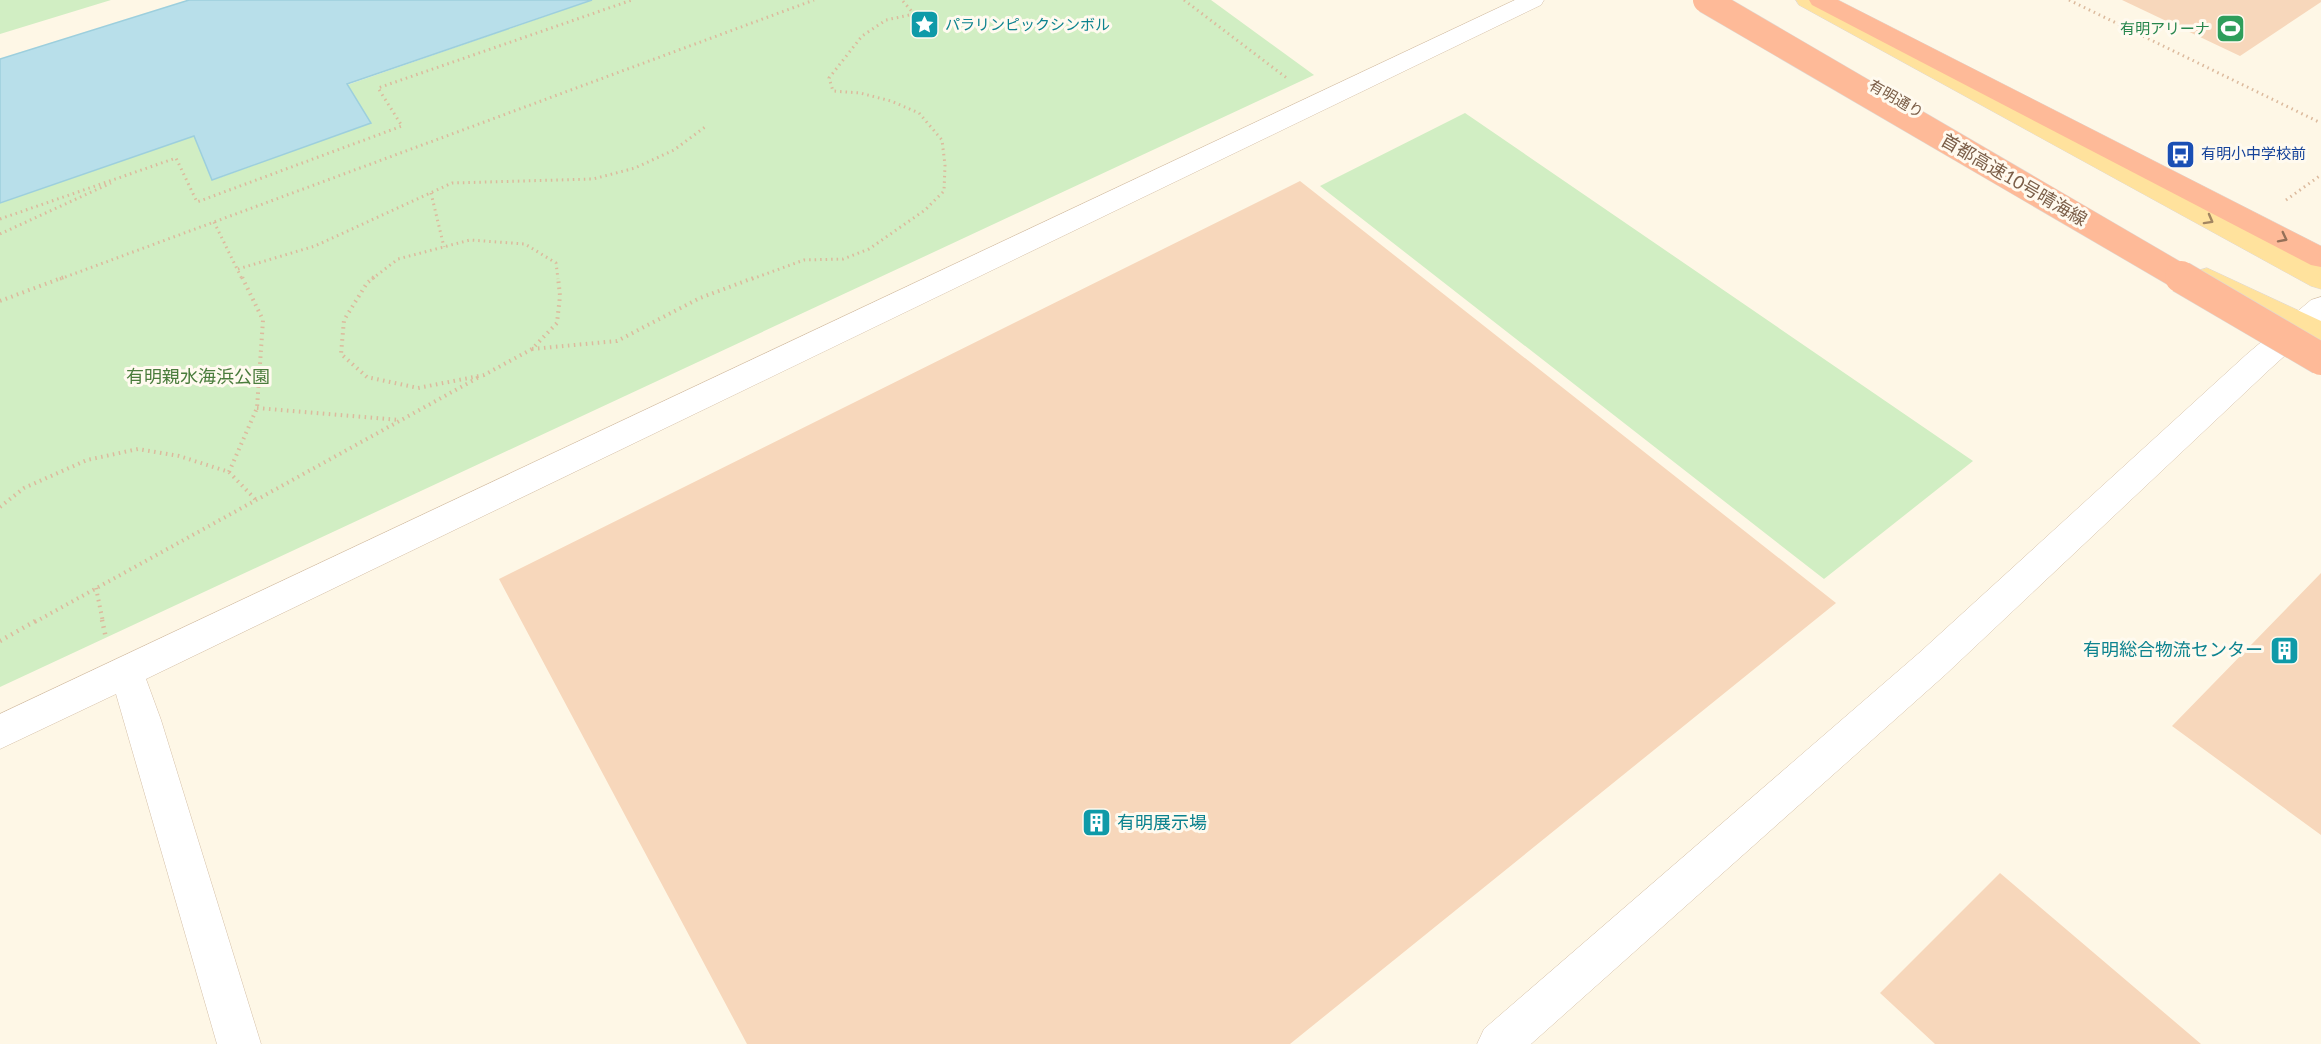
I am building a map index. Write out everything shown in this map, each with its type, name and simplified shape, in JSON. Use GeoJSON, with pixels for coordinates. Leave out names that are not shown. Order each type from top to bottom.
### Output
{"type":"FeatureCollection","features":[{"type":"Feature","properties":{"kind":"highway","name":"首都高速10号晴海線"},"geometry":{"type":"LineString","coordinates":[[1706,0],[2321,359]]}},
{"type":"Feature","properties":{"kind":"highway"},"geometry":{"type":"LineString","coordinates":[[1820,0],[2321,258]]}},
{"type":"Feature","properties":{"kind":"main road","name":"有明通り"},"geometry":{"type":"LineString","coordinates":[[1725,0],[2218,284],[2315,321]]}},
{"type":"Feature","properties":{"kind":"main road"},"geometry":{"type":"LineString","coordinates":[[1808,0],[2321,279]]}},
{"type":"Feature","properties":{"kind":"street"},"geometry":{"type":"LineString","coordinates":[[0,732],[117,659],[1533,0]]}},
{"type":"Feature","properties":{"kind":"street"},"geometry":{"type":"LineString","coordinates":[[1499,1044],[1932,664],[2315,321]]}},
{"type":"Feature","properties":{"kind":"street"},"geometry":{"type":"LineString","coordinates":[[117,659],[143,720],[239,1044]]}},
{"type":"Feature","properties":{"kind":"path"},"geometry":{"type":"LineString","coordinates":[[0,219],[176,158],[197,202],[402,126],[378,88],[632,0]]}},
{"type":"Feature","properties":{"kind":"path"},"geometry":{"type":"LineString","coordinates":[[0,301],[814,0]]}},
{"type":"Feature","properties":{"kind":"path"},"geometry":{"type":"LineString","coordinates":[[532,349],[617,341],[710,294],[804,260],[843,259],[869,249],[925,210],[944,191],[945,165],[942,140],[919,112],[871,96],[832,91],[829,78],[862,36],[886,20],[914,14],[902,0]]}},
{"type":"Feature","properties":{"kind":"path"},"geometry":{"type":"LineString","coordinates":[[1184,0],[1292,82]]}},
{"type":"Feature","properties":{"kind":"path"},"geometry":{"type":"LineString","coordinates":[[2068,0],[2321,123]]}},
{"type":"Feature","properties":{"kind":"path"},"geometry":{"type":"LineString","coordinates":[[238,268],[315,246],[452,183],[593,179],[635,168],[674,150],[705,127]]}},
{"type":"Feature","properties":{"kind":"path"},"geometry":{"type":"LineString","coordinates":[[0,234],[134,173]]}},
{"type":"Feature","properties":{"kind":"path"},"geometry":{"type":"LineString","coordinates":[[2286,200],[2321,175]]}},
{"type":"Feature","properties":{"kind":"path"},"geometry":{"type":"LineString","coordinates":[[431,193],[444,247]]}},
{"type":"Feature","properties":{"kind":"path"},"geometry":{"type":"LineString","coordinates":[[214,222],[263,320],[257,408],[229,472]]}},
{"type":"Feature","properties":{"kind":"path"},"geometry":{"type":"LineString","coordinates":[[0,641],[532,349],[557,323],[560,296],[556,263],[525,244],[470,240],[398,259],[367,283],[344,320],[341,354],[367,376],[418,388],[484,375]]}},
{"type":"Feature","properties":{"kind":"path"},"geometry":{"type":"LineString","coordinates":[[257,408],[401,420]]}},
{"type":"Feature","properties":{"kind":"path"},"geometry":{"type":"LineString","coordinates":[[0,507],[24,488],[87,460],[138,449],[179,456],[229,472],[256,500]]}},
{"type":"Feature","properties":{"kind":"path"},"geometry":{"type":"LineString","coordinates":[[96,588],[117,659]]}},
{"type":"Feature","properties":{"kind":"green space"},"geometry":{"type":"Polygon","coordinates":[[[0,0],[111,0],[0,34],[0,0]]]}},
{"type":"Feature","properties":{"kind":"green space","name":"有明親水海浜公園"},"geometry":{"type":"Polygon","coordinates":[[[592,0],[1211,0],[1314,75],[0,687],[0,203],[194,136],[213,180],[370,123],[347,85],[592,0]]]}},
{"type":"Feature","properties":{"kind":"green space"},"geometry":{"type":"Polygon","coordinates":[[[1465,113],[1973,461],[1824,579],[1320,186],[1465,113]]]}},
{"type":"Feature","properties":{"kind":"water"},"geometry":{"type":"Polygon","coordinates":[[[189,0],[592,0],[347,84],[371,123],[212,180],[194,136],[0,203],[0,59],[189,0]]]}},
{"type":"Feature","properties":{"kind":"building","name":"有明アリーナ"},"geometry":{"type":"Polygon","coordinates":[[[2122,0],[2321,0],[2321,2],[2240,56],[2122,0]]]}},
{"type":"Feature","properties":{"kind":"building","name":"有明展示場"},"geometry":{"type":"Polygon","coordinates":[[[1300,181],[1836,603],[1290,1044],[747,1044],[499,579],[1300,181]]]}},
{"type":"Feature","properties":{"kind":"building","name":"有明総合物流センター"},"geometry":{"type":"Polygon","coordinates":[[[2321,573],[2321,835],[2172,726],[2321,573]]]}},
{"type":"Feature","properties":{"kind":"building"},"geometry":{"type":"Polygon","coordinates":[[[2000,873],[2201,1044],[1935,1044],[1880,993],[2000,873]]]}},
{"type":"Feature","properties":{"kind":"place","name":"パラリンピックシンボル"},"geometry":{"type":"Point","coordinates":[924,25]}},
{"type":"Feature","properties":{"kind":"place","name":"有明アリーナ"},"geometry":{"type":"Point","coordinates":[2231,29]}},
{"type":"Feature","properties":{"kind":"place","name":"有明小中学校前"},"geometry":{"type":"Point","coordinates":[2180,154]}},
{"type":"Feature","properties":{"kind":"place","name":"有明総合物流センター"},"geometry":{"type":"Point","coordinates":[2284,650]}},
{"type":"Feature","properties":{"kind":"place","name":"有明展示場"},"geometry":{"type":"Point","coordinates":[1096,823]}}]}
